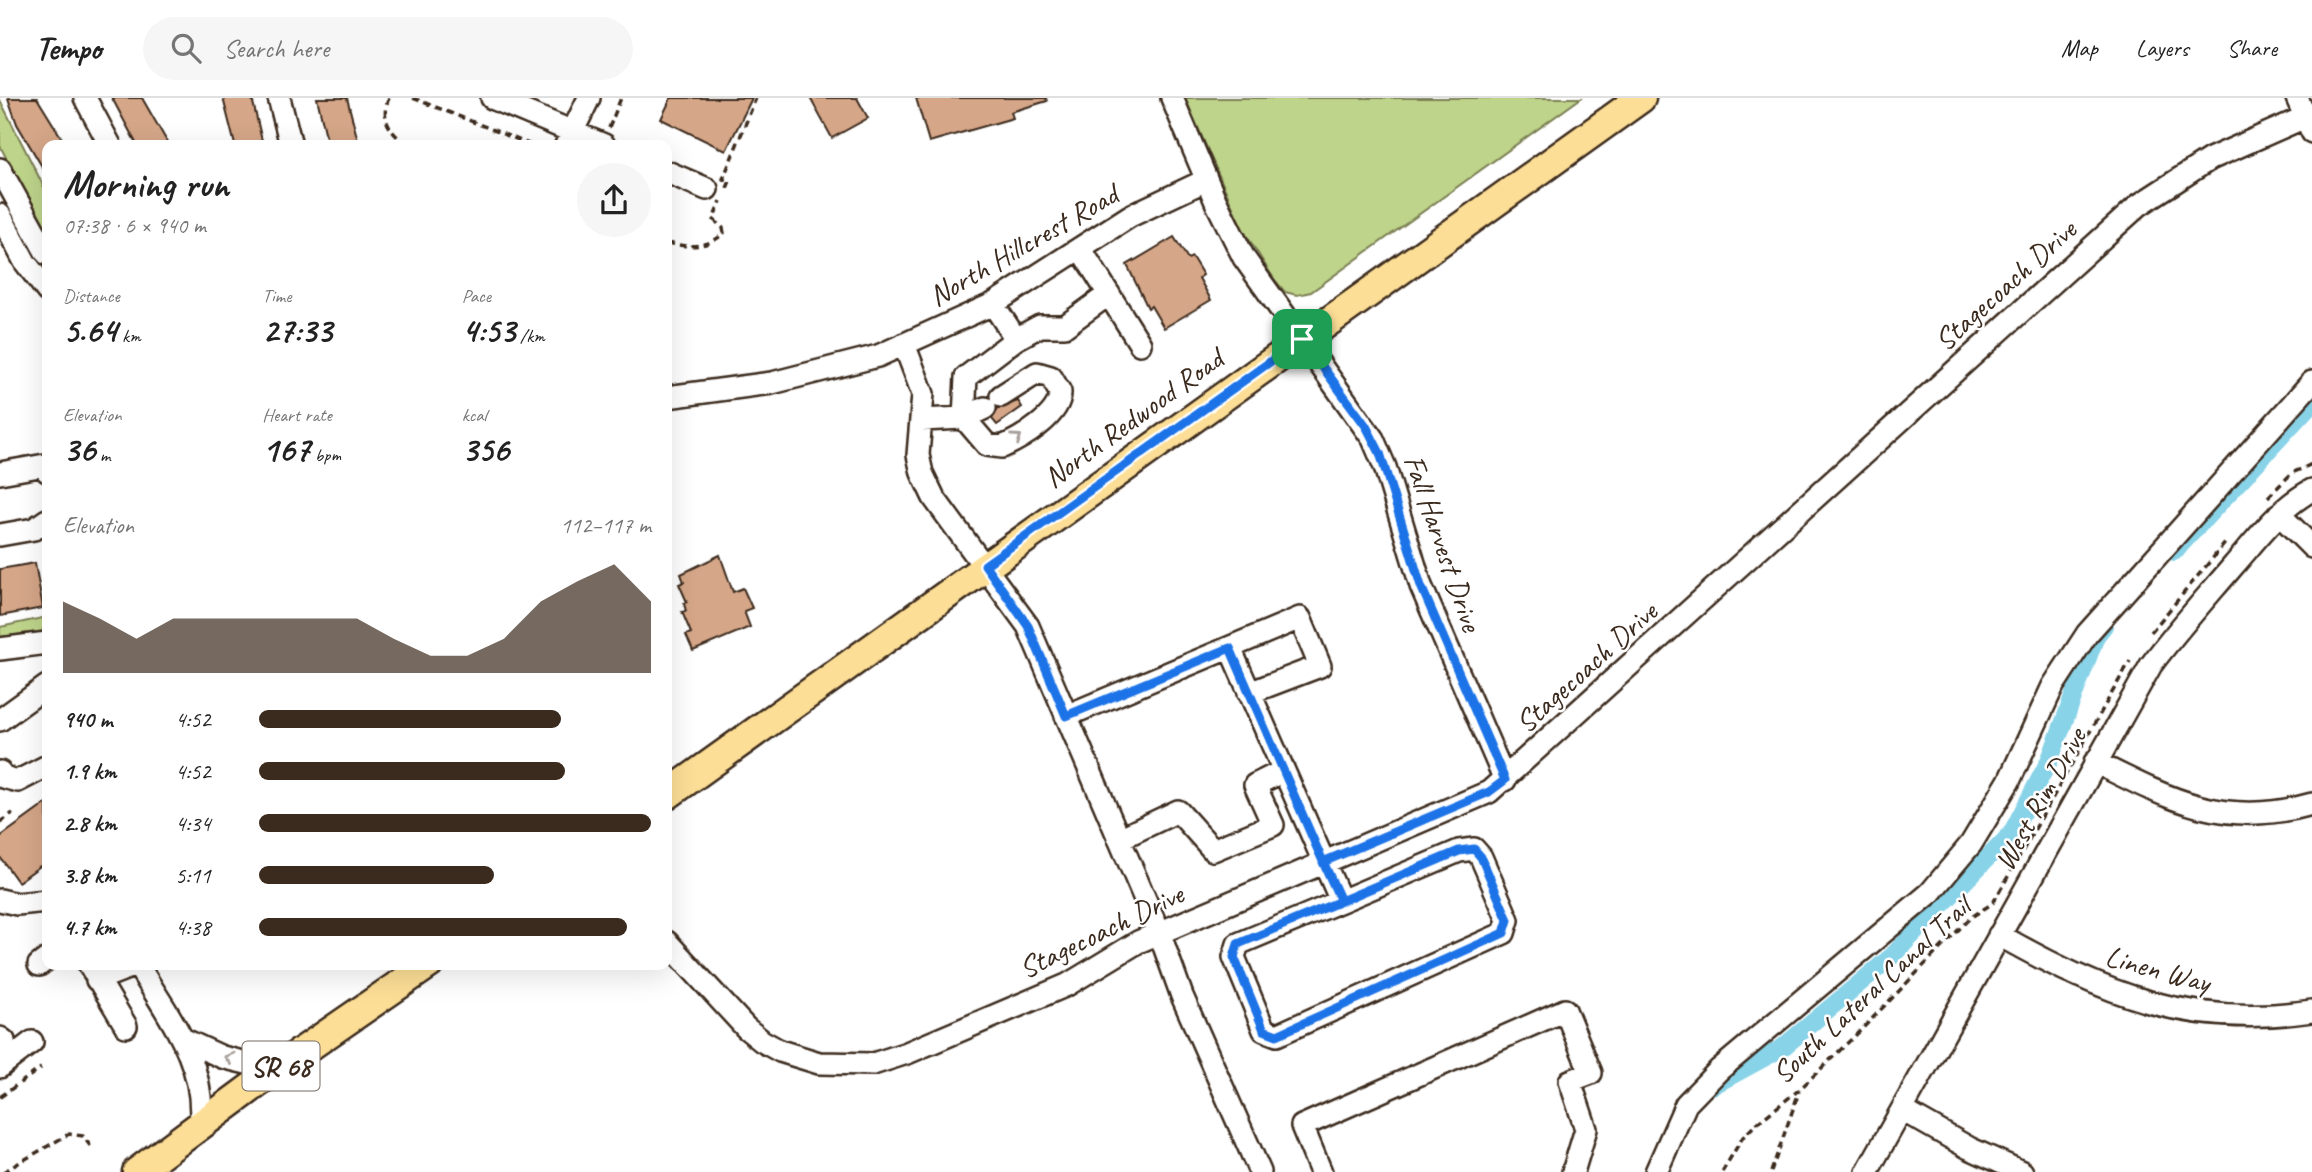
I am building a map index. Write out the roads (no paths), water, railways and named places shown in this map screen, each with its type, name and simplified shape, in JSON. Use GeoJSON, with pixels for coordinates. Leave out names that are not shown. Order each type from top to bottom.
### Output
{"type":"FeatureCollection","features":[{"type":"Feature","properties":{"kind":"main road","name":"North Redwood Road"},"geometry":{"type":"LineString","coordinates":[[672,791],[1641,98]]}},
{"type":"Feature","properties":{"kind":"main road","name":"SR 68"},"geometry":{"type":"LineString","coordinates":[[137,1172],[275,1070],[420,970]]}},
{"type":"Feature","properties":{"kind":"street"},"geometry":{"type":"LineString","coordinates":[[85,98],[107,140]]}},
{"type":"Feature","properties":{"kind":"street"},"geometry":{"type":"LineString","coordinates":[[279,98],[290,140]]}},
{"type":"Feature","properties":{"kind":"street"},"geometry":{"type":"LineString","coordinates":[[492,98],[569,138],[606,138]]}},
{"type":"Feature","properties":{"kind":"street"},"geometry":{"type":"LineString","coordinates":[[569,138],[589,98]]}},
{"type":"Feature","properties":{"kind":"street","name":"Fall Harvest Drive"},"geometry":{"type":"LineString","coordinates":[[1171,98],[1234,240],[1259,280],[1361,420],[1380,453],[1421,586],[1505,780]]}},
{"type":"Feature","properties":{"kind":"street","name":"Stagecoach Drive"},"geometry":{"type":"LineString","coordinates":[[672,947],[746,1028],[762,1041],[799,1058],[855,1066],[907,1053],[1066,985],[1158,932],[1489,792],[2138,205],[2210,159],[2307,115]]}},
{"type":"Feature","properties":{"kind":"street"},"geometry":{"type":"LineString","coordinates":[[0,169],[42,245]]}},
{"type":"Feature","properties":{"kind":"street"},"geometry":{"type":"LineString","coordinates":[[672,174],[707,189]]}},
{"type":"Feature","properties":{"kind":"street","name":"North Hillcrest Road"},"geometry":{"type":"LineString","coordinates":[[672,396],[772,383],[878,356],[993,304],[1130,216],[1202,182]]}},
{"type":"Feature","properties":{"kind":"street"},"geometry":{"type":"LineString","coordinates":[[0,215],[25,262],[42,284]]}},
{"type":"Feature","properties":{"kind":"street"},"geometry":{"type":"LineString","coordinates":[[1080,248],[1140,344]]}},
{"type":"Feature","properties":{"kind":"street"},"geometry":{"type":"LineString","coordinates":[[921,420],[964,418],[993,402],[1027,377],[1042,373],[1056,381],[1060,398],[1051,414],[1002,447],[987,445],[964,418],[963,387],[966,377],[1016,339],[1040,326],[1065,326],[1109,294]]}},
{"type":"Feature","properties":{"kind":"street"},"geometry":{"type":"LineString","coordinates":[[993,304],[1016,339]]}},
{"type":"Feature","properties":{"kind":"street"},"geometry":{"type":"LineString","coordinates":[[904,344],[923,394],[918,455],[922,474],[934,498],[1028,626],[1158,932],[1182,996],[1260,1172]]}},
{"type":"Feature","properties":{"kind":"street"},"geometry":{"type":"LineString","coordinates":[[1656,1172],[1686,1104],[1719,1070],[1930,893],[1971,845],[2008,780],[2053,686],[2087,634],[2312,382]]}},
{"type":"Feature","properties":{"kind":"street"},"geometry":{"type":"LineString","coordinates":[[0,473],[42,466]]}},
{"type":"Feature","properties":{"kind":"street","name":"West Rim Drive"},"geometry":{"type":"LineString","coordinates":[[1867,1172],[2134,692],[2167,643],[2273,507],[2312,490]]}},
{"type":"Feature","properties":{"kind":"street"},"geometry":{"type":"LineString","coordinates":[[2273,507],[2312,547]]}},
{"type":"Feature","properties":{"kind":"street"},"geometry":{"type":"LineString","coordinates":[[0,535],[34,530],[42,524]]}},
{"type":"Feature","properties":{"kind":"street"},"geometry":{"type":"LineString","coordinates":[[1066,716],[1300,618],[1320,666],[1249,693]]}},
{"type":"Feature","properties":{"kind":"street"},"geometry":{"type":"LineString","coordinates":[[0,649],[42,644]]}},
{"type":"Feature","properties":{"kind":"street"},"geometry":{"type":"LineString","coordinates":[[1230,648],[1341,901]]}},
{"type":"Feature","properties":{"kind":"street"},"geometry":{"type":"LineString","coordinates":[[0,720],[42,690]]}},
{"type":"Feature","properties":{"kind":"street"},"geometry":{"type":"LineString","coordinates":[[2095,762],[2163,796],[2217,812],[2256,814],[2312,804]]}},
{"type":"Feature","properties":{"kind":"street"},"geometry":{"type":"LineString","coordinates":[[0,772],[3,777],[18,781],[42,769]]}},
{"type":"Feature","properties":{"kind":"street"},"geometry":{"type":"LineString","coordinates":[[1119,839],[1178,811],[1213,850],[1273,825],[1255,785],[1283,771]]}},
{"type":"Feature","properties":{"kind":"street"},"geometry":{"type":"LineString","coordinates":[[1474,849],[1481,857],[1508,920],[1504,933],[1290,1030],[1277,1035],[1264,1030],[1234,957],[1238,944],[1341,901],[1459,851],[1474,849]]}},
{"type":"Feature","properties":{"kind":"street"},"geometry":{"type":"LineString","coordinates":[[0,900],[17,904],[42,902]]}},
{"type":"Feature","properties":{"kind":"street","name":"Linen Way"},"geometry":{"type":"LineString","coordinates":[[1998,935],[2082,979],[2156,1006],[2203,1014],[2245,1017],[2312,1011]]}},
{"type":"Feature","properties":{"kind":"street"},"geometry":{"type":"LineString","coordinates":[[142,970],[185,1040],[201,1089],[200,1126]]}},
{"type":"Feature","properties":{"kind":"street"},"geometry":{"type":"LineString","coordinates":[[93,972],[126,1026]]}},
{"type":"Feature","properties":{"kind":"street"},"geometry":{"type":"LineString","coordinates":[[1321,1172],[1302,1126],[1565,1010],[1591,1073],[1570,1081],[1586,1129],[1573,1172]]}},
{"type":"Feature","properties":{"kind":"street"},"geometry":{"type":"LineString","coordinates":[[0,1038],[4,1041],[3,1065]]}},
{"type":"Feature","properties":{"kind":"street"},"geometry":{"type":"LineString","coordinates":[[185,1040],[222,1057],[275,1070]]}},
{"type":"Feature","properties":{"kind":"street"},"geometry":{"type":"LineString","coordinates":[[3,1065],[32,1042]]}},
{"type":"Feature","properties":{"kind":"street"},"geometry":{"type":"LineString","coordinates":[[1902,1110],[1969,1149],[2022,1172]]}},
{"type":"Feature","properties":{"kind":"waterway"},"geometry":{"type":"LineString","coordinates":[[2174,552],[2312,403]]}},
{"type":"Feature","properties":{"kind":"waterway"},"geometry":{"type":"LineString","coordinates":[[1712,1086],[1782,1048],[1891,957],[2011,834],[2050,759],[2096,636],[2104,626]]}}]}
